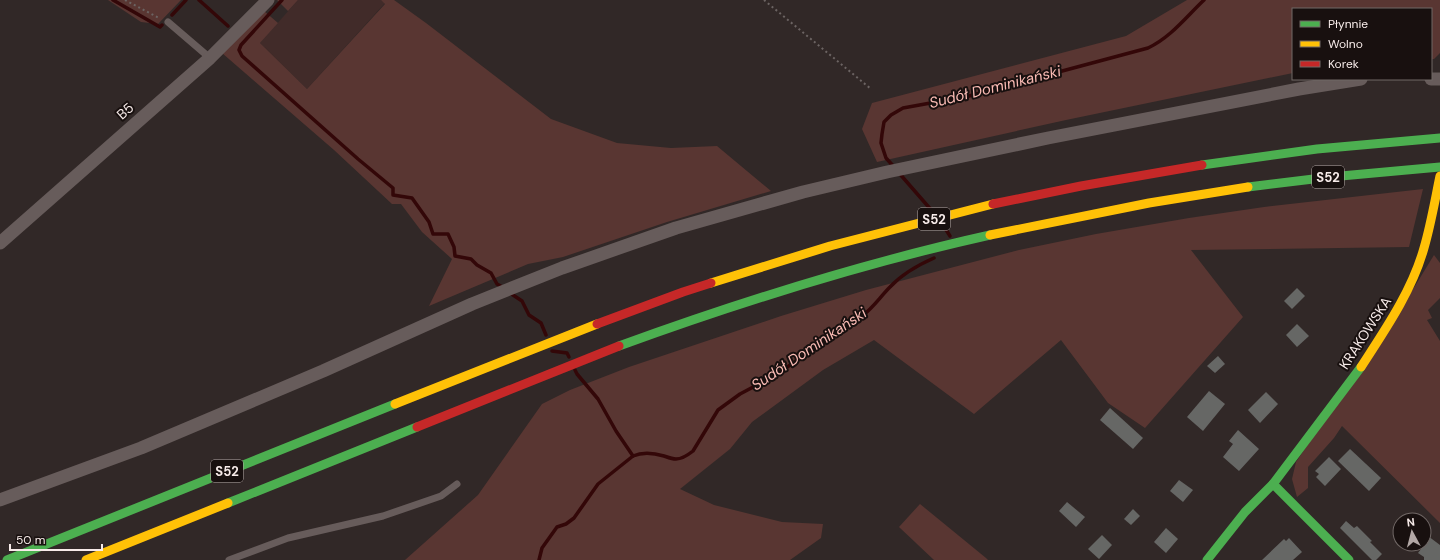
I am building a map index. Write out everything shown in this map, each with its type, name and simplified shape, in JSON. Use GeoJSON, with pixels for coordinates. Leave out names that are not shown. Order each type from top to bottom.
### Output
{"type":"FeatureCollection","features":[{"type":"Feature","properties":{"kind":"main road","name":"S52"},"geometry":{"type":"LineString","coordinates":[[7,560],[569,334],[683,292],[830,246],[990,205],[1157,172],[1243,158],[1317,149],[1440,138]]}},
{"type":"Feature","properties":{"kind":"main road","name":"S52"},"geometry":{"type":"LineString","coordinates":[[86,560],[584,359],[668,328],[754,299],[905,255],[1083,215],[1187,196],[1302,180],[1440,167]]}},
{"type":"Feature","properties":{"kind":"main road","name":"KRAKOWSKA"},"geometry":{"type":"LineString","coordinates":[[1207,560],[1245,512],[1273,484],[1359,370],[1403,300],[1424,249],[1440,176]]}},
{"type":"Feature","properties":{"kind":"main road"},"geometry":{"type":"LineString","coordinates":[[1273,484],[1349,560]]}},
{"type":"Feature","properties":{"kind":"street","name":"B5"},"geometry":{"type":"LineString","coordinates":[[0,243],[210,58],[268,0]]}},
{"type":"Feature","properties":{"kind":"street"},"geometry":{"type":"LineString","coordinates":[[0,500],[141,448],[323,371],[514,287],[562,268],[676,228],[803,192],[912,166],[1276,93],[1355,80]]}},
{"type":"Feature","properties":{"kind":"lane"},"geometry":{"type":"LineString","coordinates":[[168,22],[210,58]]}},
{"type":"Feature","properties":{"kind":"lane"},"geometry":{"type":"LineString","coordinates":[[229,560],[288,538],[383,516],[441,496],[457,484]]}},
{"type":"Feature","properties":{"kind":"path"},"geometry":{"type":"LineString","coordinates":[[125,0],[168,22]]}},
{"type":"Feature","properties":{"kind":"path"},"geometry":{"type":"LineString","coordinates":[[764,0],[871,89]]}},
{"type":"Feature","properties":{"kind":"shaded area"},"geometry":{"type":"Polygon","coordinates":[[[108,0],[181,0],[158,24],[141,22],[108,0]]]}},
{"type":"Feature","properties":{"kind":"shaded area"},"geometry":{"type":"Polygon","coordinates":[[[277,0],[298,0],[288,11],[277,0]]]}},
{"type":"Feature","properties":{"kind":"shaded area"},"geometry":{"type":"Polygon","coordinates":[[[298,0],[381,0],[385,3],[307,89],[260,43],[298,0]]]}},
{"type":"Feature","properties":{"kind":"shaded area"},"geometry":{"type":"Polygon","coordinates":[[[381,0],[394,0],[551,119],[617,143],[671,148],[717,146],[771,191],[667,222],[563,257],[528,264],[429,306],[452,259],[422,232],[401,204],[392,204],[334,150],[222,53],[264,11],[278,23],[260,43],[307,89],[385,4],[381,0]]]}},
{"type":"Feature","properties":{"kind":"shaded area"},"geometry":{"type":"Polygon","coordinates":[[[1187,0],[1440,0],[1440,53],[1434,59],[1432,59],[1432,8],[1292,8],[1292,73],[1066,120],[877,162],[862,129],[872,103],[1126,36],[1187,0]]]}},
{"type":"Feature","properties":{"kind":"shaded area"},"geometry":{"type":"Polygon","coordinates":[[[1423,189],[1409,247],[1191,250],[1243,317],[1145,428],[1108,403],[1061,340],[974,414],[874,340],[823,370],[752,422],[730,449],[680,489],[714,505],[782,522],[823,524],[821,538],[790,560],[405,560],[478,495],[542,404],[570,390],[629,367],[781,316],[866,290],[1019,250],[1096,234],[1189,218],[1264,207],[1423,189]]]}},
{"type":"Feature","properties":{"kind":"shaded area"},"geometry":{"type":"Polygon","coordinates":[[[1434,255],[1440,263],[1440,298],[1428,310],[1432,318],[1427,320],[1440,341],[1440,523],[1432,515],[1432,512],[1429,512],[1342,426],[1334,438],[1308,467],[1308,488],[1297,497],[1292,479],[1296,462],[1415,286],[1434,255]]]}},
{"type":"Feature","properties":{"kind":"shaded area"},"geometry":{"type":"Polygon","coordinates":[[[920,504],[988,560],[934,560],[899,527],[920,504]]]}},
{"type":"Feature","properties":{"kind":"building"},"geometry":{"type":"Polygon","coordinates":[[[1297,288],[1305,296],[1292,309],[1284,301],[1297,288]]]}},
{"type":"Feature","properties":{"kind":"building"},"geometry":{"type":"Polygon","coordinates":[[[1297,324],[1309,336],[1297,347],[1286,335],[1297,324]]]}},
{"type":"Feature","properties":{"kind":"building"},"geometry":{"type":"Polygon","coordinates":[[[1218,356],[1225,364],[1215,373],[1207,366],[1218,356]]]}},
{"type":"Feature","properties":{"kind":"building"},"geometry":{"type":"Polygon","coordinates":[[[1209,391],[1225,404],[1203,431],[1187,417],[1209,391]]]}},
{"type":"Feature","properties":{"kind":"building"},"geometry":{"type":"Polygon","coordinates":[[[1266,392],[1278,404],[1260,423],[1248,410],[1266,392]]]}},
{"type":"Feature","properties":{"kind":"building"},"geometry":{"type":"Polygon","coordinates":[[[1110,408],[1143,438],[1133,449],[1100,420],[1110,408]]]}},
{"type":"Feature","properties":{"kind":"building"},"geometry":{"type":"Polygon","coordinates":[[[1238,430],[1259,449],[1239,471],[1223,457],[1233,444],[1229,441],[1238,430]]]}},
{"type":"Feature","properties":{"kind":"building"},"geometry":{"type":"Polygon","coordinates":[[[1350,449],[1381,478],[1369,491],[1338,461],[1350,449]]]}},
{"type":"Feature","properties":{"kind":"building"},"geometry":{"type":"Polygon","coordinates":[[[1329,457],[1341,469],[1325,486],[1316,477],[1319,474],[1315,471],[1329,457]]]}},
{"type":"Feature","properties":{"kind":"building"},"geometry":{"type":"Polygon","coordinates":[[[1179,480],[1193,490],[1183,502],[1170,491],[1179,480]]]}},
{"type":"Feature","properties":{"kind":"building"},"geometry":{"type":"Polygon","coordinates":[[[1067,502],[1085,517],[1076,527],[1059,511],[1067,502]]]}},
{"type":"Feature","properties":{"kind":"building"},"geometry":{"type":"Polygon","coordinates":[[[1133,509],[1140,516],[1131,525],[1124,519],[1133,509]]]}},
{"type":"Feature","properties":{"kind":"building"},"geometry":{"type":"Polygon","coordinates":[[[1346,521],[1354,528],[1357,526],[1382,554],[1376,560],[1372,560],[1340,528],[1346,521]]]}},
{"type":"Feature","properties":{"kind":"building"},"geometry":{"type":"Polygon","coordinates":[[[1166,528],[1178,539],[1166,553],[1154,542],[1166,528]]]}},
{"type":"Feature","properties":{"kind":"building"},"geometry":{"type":"Polygon","coordinates":[[[1102,535],[1112,545],[1099,559],[1088,549],[1102,535]]]}},
{"type":"Feature","properties":{"kind":"building"},"geometry":{"type":"Polygon","coordinates":[[[1289,538],[1302,552],[1293,560],[1262,560],[1284,539],[1286,541],[1289,538]]]}},
{"type":"Feature","properties":{"kind":"building"},"geometry":{"type":"Polygon","coordinates":[[[1432,539],[1440,545],[1440,560],[1424,560],[1424,557],[1418,553],[1432,552],[1432,539]]]}},
{"type":"Feature","properties":{"kind":"waterway"},"geometry":{"type":"LineString","coordinates":[[113,0],[160,27],[162,25]]}},
{"type":"Feature","properties":{"kind":"waterway"},"geometry":{"type":"LineString","coordinates":[[172,15],[186,0]]}},
{"type":"Feature","properties":{"kind":"waterway"},"geometry":{"type":"LineString","coordinates":[[199,0],[228,26]]}},
{"type":"Feature","properties":{"kind":"waterway"},"geometry":{"type":"LineString","coordinates":[[282,0],[241,45],[239,50],[242,56],[358,159],[393,188],[393,195],[412,198],[429,222],[433,234],[448,234],[454,247],[455,256],[471,259],[477,265],[491,273],[497,284],[504,288]]}},
{"type":"Feature","properties":{"kind":"waterway","name":"Sudół Dominikański"},"geometry":{"type":"LineString","coordinates":[[895,168],[886,158],[881,143],[882,134],[884,122],[891,115],[903,108],[969,96],[1148,48],[1164,38],[1204,0]]}},
{"type":"Feature","properties":{"kind":"waterway","name":"Sudół Dominikański"},"geometry":{"type":"LineString","coordinates":[[899,173],[933,212]]}},
{"type":"Feature","properties":{"kind":"waterway","name":"Sudół Dominikański"},"geometry":{"type":"LineString","coordinates":[[943,225],[950,236]]}},
{"type":"Feature","properties":{"kind":"waterway","name":"Sudół Dominikański"},"geometry":{"type":"LineString","coordinates":[[539,560],[542,548],[557,527],[566,524],[574,518],[598,484],[633,456],[644,453],[676,459],[683,458],[693,451],[718,410],[740,394],[774,376],[862,316],[870,310],[895,282],[916,267],[934,258]]}},
{"type":"Feature","properties":{"kind":"waterway"},"geometry":{"type":"LineString","coordinates":[[510,293],[522,301],[529,315],[541,323],[546,335]]}},
{"type":"Feature","properties":{"kind":"waterway"},"geometry":{"type":"LineString","coordinates":[[552,351],[567,353],[569,357]]}},
{"type":"Feature","properties":{"kind":"waterway"},"geometry":{"type":"LineString","coordinates":[[575,370],[598,399],[616,431],[633,456]]}},
{"type":"Feature","properties":{"kind":"traffic: fast"},"geometry":{"type":"LineString","coordinates":[[1202,165],[1317,149],[1440,138]]}},
{"type":"Feature","properties":{"kind":"traffic: fast"},"geometry":{"type":"LineString","coordinates":[[1248,187],[1330,177],[1440,167]]}},
{"type":"Feature","properties":{"kind":"traffic: fast"},"geometry":{"type":"LineString","coordinates":[[619,346],[710,314],[803,284],[896,258],[990,235]]}},
{"type":"Feature","properties":{"kind":"traffic: fast"},"geometry":{"type":"LineString","coordinates":[[1207,560],[1245,512],[1273,484],[1361,367]]}},
{"type":"Feature","properties":{"kind":"traffic: fast"},"geometry":{"type":"LineString","coordinates":[[7,560],[395,404]]}},
{"type":"Feature","properties":{"kind":"traffic: fast"},"geometry":{"type":"LineString","coordinates":[[228,503],[417,427]]}},
{"type":"Feature","properties":{"kind":"traffic: fast"},"geometry":{"type":"LineString","coordinates":[[1273,484],[1349,560]]}},
{"type":"Feature","properties":{"kind":"traffic: slow"},"geometry":{"type":"LineString","coordinates":[[1361,367],[1397,310],[1419,264],[1431,221],[1440,176]]}},
{"type":"Feature","properties":{"kind":"traffic: slow"},"geometry":{"type":"LineString","coordinates":[[990,235],[1149,203],[1248,187]]}},
{"type":"Feature","properties":{"kind":"traffic: slow"},"geometry":{"type":"LineString","coordinates":[[711,283],[830,246],[993,204]]}},
{"type":"Feature","properties":{"kind":"traffic: slow"},"geometry":{"type":"LineString","coordinates":[[395,404],[597,324]]}},
{"type":"Feature","properties":{"kind":"traffic: slow"},"geometry":{"type":"LineString","coordinates":[[86,560],[228,503]]}},
{"type":"Feature","properties":{"kind":"traffic: jam"},"geometry":{"type":"LineString","coordinates":[[993,204],[1081,186],[1202,165]]}},
{"type":"Feature","properties":{"kind":"traffic: jam"},"geometry":{"type":"LineString","coordinates":[[597,324],[711,283]]}},
{"type":"Feature","properties":{"kind":"traffic: jam"},"geometry":{"type":"LineString","coordinates":[[417,427],[619,346]]}}]}
